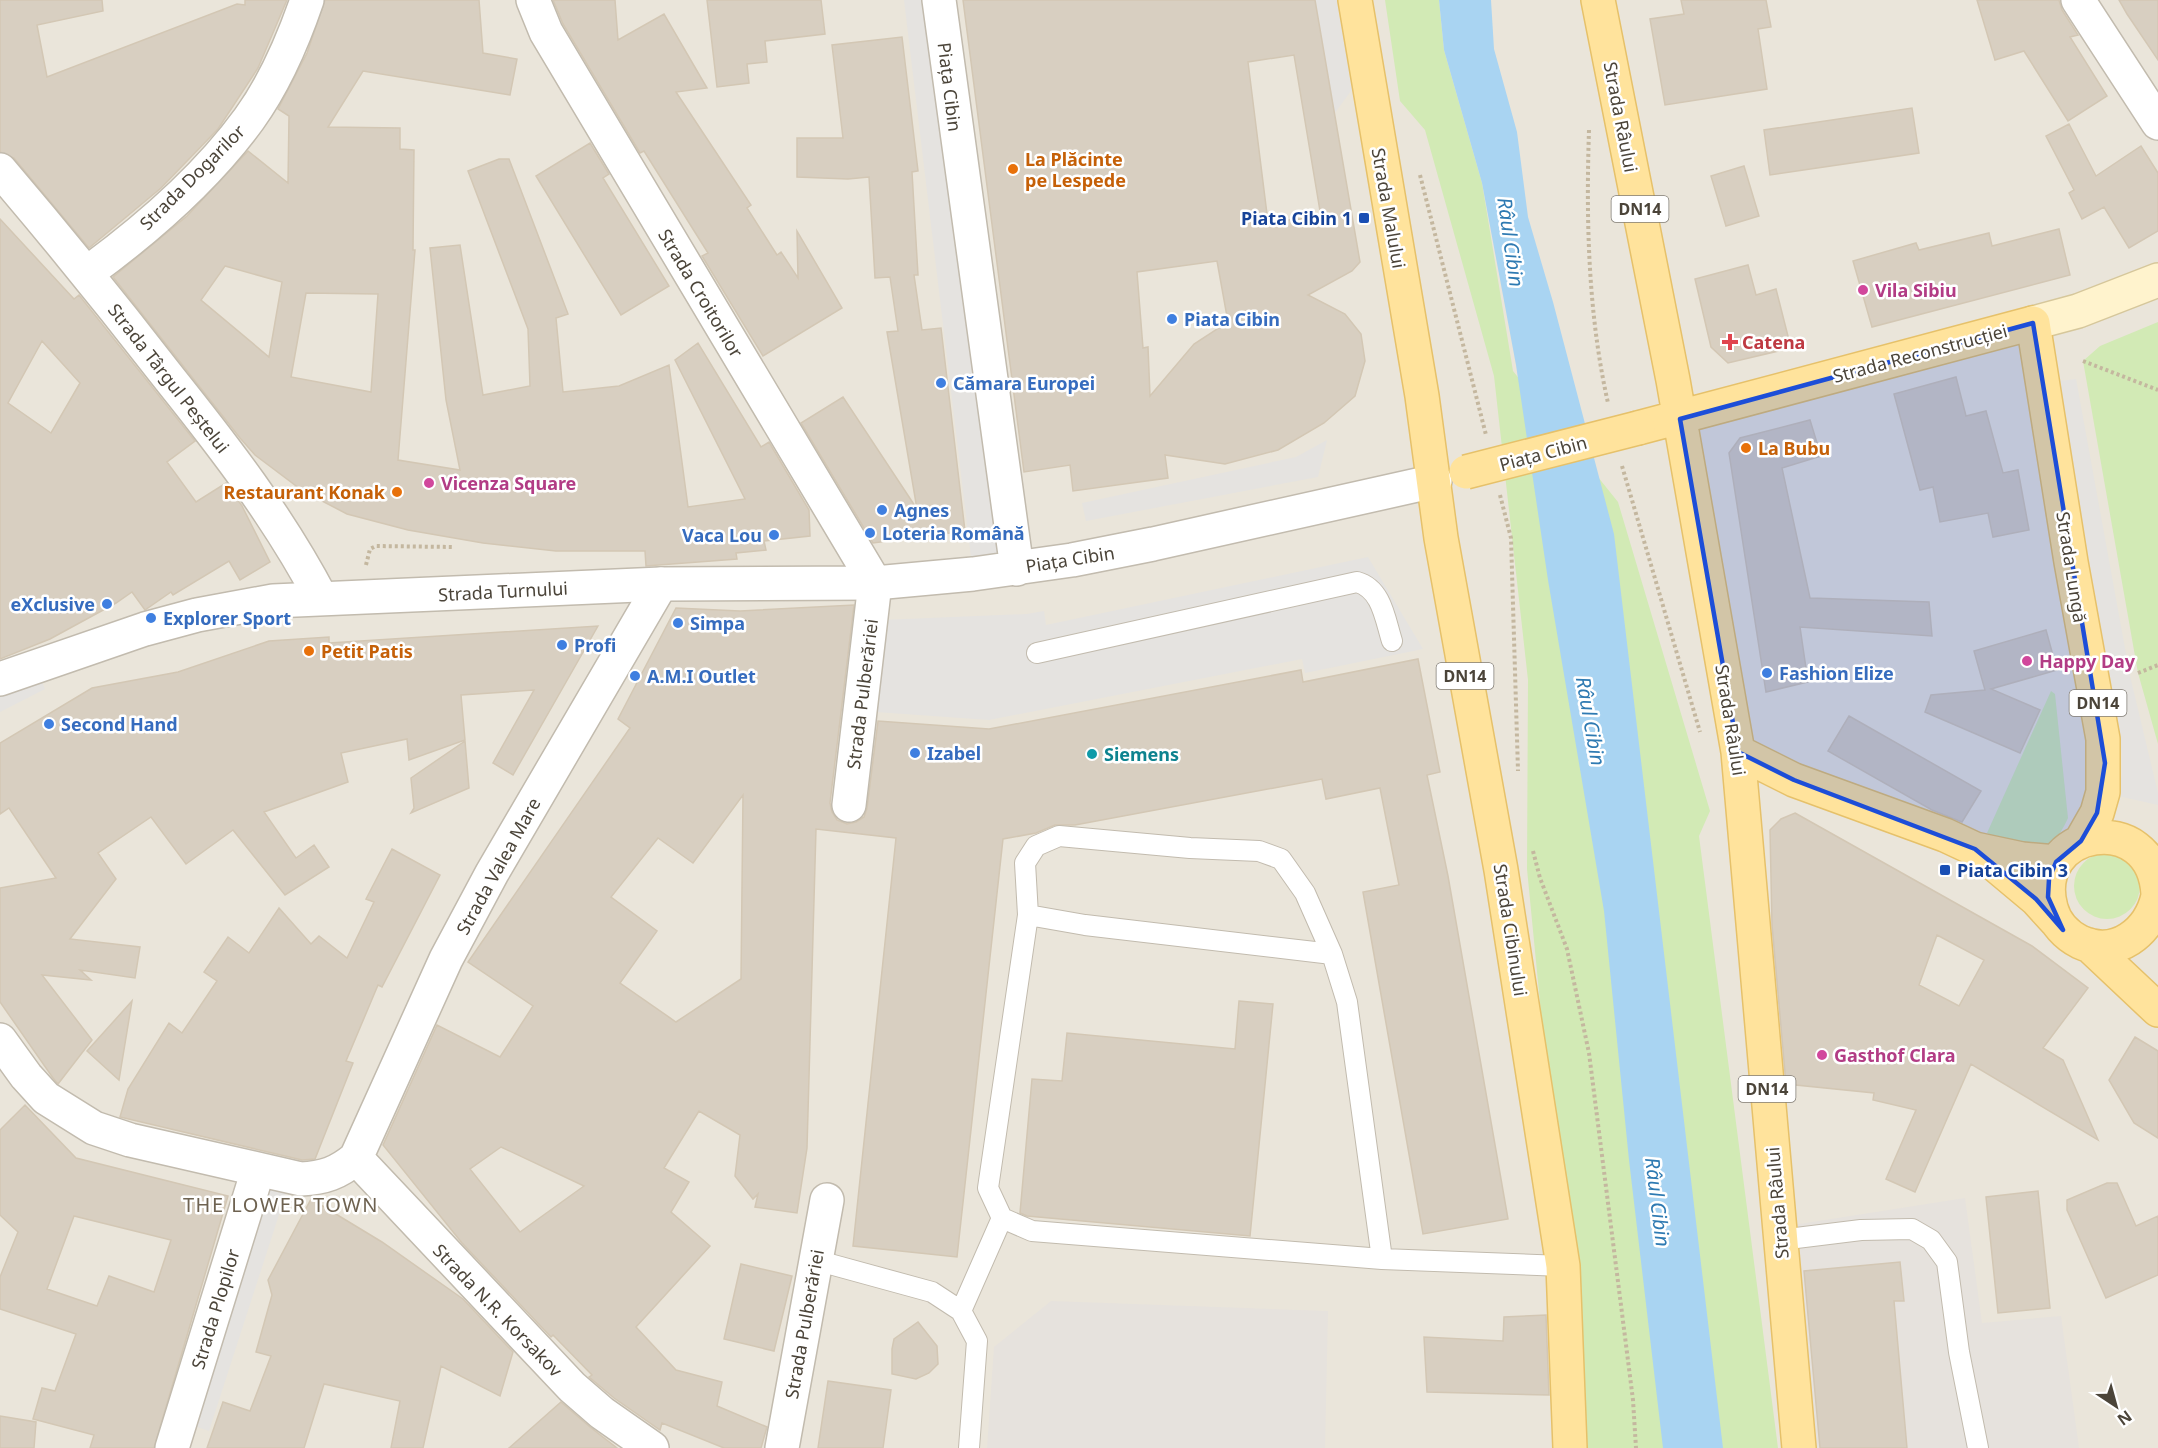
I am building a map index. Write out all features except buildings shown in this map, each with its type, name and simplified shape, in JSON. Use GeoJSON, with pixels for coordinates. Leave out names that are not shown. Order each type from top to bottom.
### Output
{"type":"FeatureCollection","features":[{"type":"Feature","properties":{"kind":"main road","name":"Strada Malului"},"geometry":{"type":"LineString","coordinates":[[1355,0],[1425,416]]}},
{"type":"Feature","properties":{"kind":"main road","name":"Strada Râului"},"geometry":{"type":"LineString","coordinates":[[1598,0],[1680,419],[1738,752],[1799,1448]]}},
{"type":"Feature","properties":{"kind":"main road","name":"Strada Reconstrucției"},"geometry":{"type":"LineString","coordinates":[[1680,419],[2078,311],[2158,280]]}},
{"type":"Feature","properties":{"kind":"main road","name":"Strada Lungă"},"geometry":{"type":"LineString","coordinates":[[2033,323],[2071,562],[2103,739],[2103,792],[2097,813],[2081,841]]}},
{"type":"Feature","properties":{"kind":"main road","name":"Strada Cibinului"},"geometry":{"type":"LineString","coordinates":[[1425,416],[1450,476],[1442,538],[1501,870],[1563,1266],[1570,1448]]}},
{"type":"Feature","properties":{"kind":"main road","name":"Piața Cibin"},"geometry":{"type":"LineString","coordinates":[[1450,476],[1680,419]]}},
{"type":"Feature","properties":{"kind":"main road"},"geometry":{"type":"LineString","coordinates":[[1738,752],[1794,780],[1945,835],[1975,849],[2009,857],[2056,862],[2049,879],[2048,897],[2053,915],[2076,937],[2117,945],[2130,940],[2156,911],[2153,868],[2135,847],[2109,837],[2095,837],[2081,841]]}},
{"type":"Feature","properties":{"kind":"main road","name":"DN14"},"geometry":{"type":"LineString","coordinates":[[2056,862],[2067,850],[2081,841]]}},
{"type":"Feature","properties":{"kind":"main road"},"geometry":{"type":"LineString","coordinates":[[1975,849],[2036,899],[2158,1010]]}},
{"type":"Feature","properties":{"kind":"street","name":"Strada Dogarilor"},"geometry":{"type":"LineString","coordinates":[[87,273],[170,205],[216,158],[249,119],[278,71],[307,0]]}},
{"type":"Feature","properties":{"kind":"street","name":"Strada Croitorilor"},"geometry":{"type":"LineString","coordinates":[[533,0],[546,32],[875,583]]}},
{"type":"Feature","properties":{"kind":"street","name":"Piața Cibin"},"geometry":{"type":"LineString","coordinates":[[939,0],[1017,569],[1153,544],[1450,476]]}},
{"type":"Feature","properties":{"kind":"street"},"geometry":{"type":"LineString","coordinates":[[2078,0],[2158,123]]}},
{"type":"Feature","properties":{"kind":"street","name":"Strada Târgul Peștelui"},"geometry":{"type":"LineString","coordinates":[[0,170],[87,273],[258,492],[300,558],[321,597]]}},
{"type":"Feature","properties":{"kind":"street","name":"Strada Turnului"},"geometry":{"type":"LineString","coordinates":[[0,679],[145,629],[197,615],[273,601],[321,597],[661,584],[875,583],[1017,569]]}},
{"type":"Feature","properties":{"kind":"street","name":"Strada Pulberăriei"},"geometry":{"type":"LineString","coordinates":[[849,805],[875,583]]}},
{"type":"Feature","properties":{"kind":"street","name":"Strada Valea Mare"},"geometry":{"type":"LineString","coordinates":[[356,1158],[451,949],[492,873],[661,584]]}},
{"type":"Feature","properties":{"kind":"street"},"geometry":{"type":"LineString","coordinates":[[0,1040],[26,1077],[46,1098],[94,1128],[130,1140],[302,1179],[316,1178],[341,1170],[356,1158]]}},
{"type":"Feature","properties":{"kind":"street","name":"Strada N.R. Korsakov"},"geometry":{"type":"LineString","coordinates":[[356,1158],[572,1387],[602,1413],[651,1448]]}},
{"type":"Feature","properties":{"kind":"street","name":"Strada Plopilor"},"geometry":{"type":"LineString","coordinates":[[178,1445],[258,1170]]}},
{"type":"Feature","properties":{"kind":"street","name":"Strada Pulberăriei"},"geometry":{"type":"LineString","coordinates":[[783,1448],[826,1200]]}},
{"type":"Feature","properties":{"kind":"lane"},"geometry":{"type":"LineString","coordinates":[[1037,653],[1357,582],[1368,585],[1378,598],[1392,641]]}},
{"type":"Feature","properties":{"kind":"lane"},"geometry":{"type":"LineString","coordinates":[[1382,1259],[1347,1002],[1332,954],[1305,892],[1281,859],[1258,851],[1190,848],[1059,836],[1036,846],[1025,863],[1028,915],[988,1188],[1002,1218],[1032,1231],[1382,1259],[1563,1266]]}},
{"type":"Feature","properties":{"kind":"lane"},"geometry":{"type":"LineString","coordinates":[[1028,915],[1085,925],[1332,954]]}},
{"type":"Feature","properties":{"kind":"lane"},"geometry":{"type":"LineString","coordinates":[[961,1311],[1002,1218]]}},
{"type":"Feature","properties":{"kind":"lane"},"geometry":{"type":"LineString","coordinates":[[1780,1240],[1861,1230],[1912,1229],[1931,1240],[1947,1262],[1959,1352],[1978,1448]]}},
{"type":"Feature","properties":{"kind":"lane"},"geometry":{"type":"LineString","coordinates":[[816,1260],[932,1292],[961,1311],[977,1341],[969,1448]]}},
{"type":"Feature","properties":{"kind":"path"},"geometry":{"type":"LineString","coordinates":[[2083,361],[2158,390]]}},
{"type":"Feature","properties":{"kind":"path"},"geometry":{"type":"LineString","coordinates":[[366,575],[366,556],[370,549],[376,546],[454,546]]}},
{"type":"Feature","properties":{"kind":"path"},"geometry":{"type":"LineString","coordinates":[[2138,673],[2158,665]]}},
{"type":"Feature","properties":{"kind":"path"},"geometry":{"type":"LineString","coordinates":[[1532,845],[1540,878],[1567,949],[1589,1053],[1633,1400],[1636,1448]]}},
{"type":"Feature","properties":{"kind":"highlighted area"},"geometry":{"type":"Polygon","coordinates":[[[2033,323],[2105,763],[2097,813],[2081,841],[2056,862],[2049,879],[2048,897],[2063,930],[2036,899],[1975,849],[1794,780],[1738,752],[1680,419],[2033,323]]]}},
{"type":"Feature","properties":{"kind":"shaded area"},"geometry":{"type":"Polygon","coordinates":[[[0,0],[2158,0],[2158,1448],[0,1448],[0,0]]]}},
{"type":"Feature","properties":{"kind":"shaded area"},"geometry":{"type":"Polygon","coordinates":[[[904,0],[939,0],[1001,571],[973,574],[904,0]]]}},
{"type":"Feature","properties":{"kind":"shaded area"},"geometry":{"type":"Polygon","coordinates":[[[1315,0],[1339,0],[1354,87],[1334,114],[1315,0]]]}},
{"type":"Feature","properties":{"kind":"shaded area"},"geometry":{"type":"Polygon","coordinates":[[[2076,379],[2130,676],[2158,793],[2158,805],[2118,796],[2122,775],[2122,753],[2052,382],[2076,379]]]}},
{"type":"Feature","properties":{"kind":"shaded area"},"geometry":{"type":"Polygon","coordinates":[[[1327,440],[1318,477],[1086,521],[1082,503],[1296,457],[1327,440]]]}},
{"type":"Feature","properties":{"kind":"shaded area"},"geometry":{"type":"Polygon","coordinates":[[[1368,557],[1423,649],[1305,673],[1302,659],[989,720],[876,712],[882,620],[1027,614],[1044,611],[1046,625],[1368,557]]]}},
{"type":"Feature","properties":{"kind":"shaded area"},"geometry":{"type":"Polygon","coordinates":[[[35,666],[45,689],[0,712],[0,679],[35,666]]]}},
{"type":"Feature","properties":{"kind":"shaded area"},"geometry":{"type":"Polygon","coordinates":[[[256,1179],[287,1190],[209,1431],[180,1421],[256,1179]]]}},
{"type":"Feature","properties":{"kind":"shaded area"},"geometry":{"type":"Polygon","coordinates":[[[1965,1198],[1982,1323],[2061,1316],[2079,1448],[1814,1448],[1793,1225],[1965,1198]]]}},
{"type":"Feature","properties":{"kind":"shaded area"},"geometry":{"type":"Polygon","coordinates":[[[1051,1301],[1328,1311],[1325,1448],[987,1448],[994,1347],[1051,1301]]]}},
{"type":"Feature","properties":{"kind":"green space"},"geometry":{"type":"Polygon","coordinates":[[[1385,0],[1439,0],[1444,50],[1482,183],[1513,371],[1618,502],[1710,811],[1699,836],[1778,1448],[1570,1448],[1566,1269],[1527,869],[1528,680],[1494,376],[1425,130],[1400,101],[1385,0]]]}},
{"type":"Feature","properties":{"kind":"green space"},"geometry":{"type":"Polygon","coordinates":[[[2158,322],[2158,744],[2138,673],[2083,361],[2100,346],[2158,322]]]}},
{"type":"Feature","properties":{"kind":"green space"},"geometry":{"type":"Polygon","coordinates":[[[2051,691],[2055,694],[2068,818],[2052,843],[2043,848],[2023,849],[1987,833],[2051,691]]]}},
{"type":"Feature","properties":{"kind":"green space"},"geometry":{"type":"Polygon","coordinates":[[[2107,853],[2119,856],[2130,863],[2137,874],[2140,886],[2137,898],[2130,909],[2119,916],[2107,919],[2095,916],[2084,909],[2077,898],[2074,886],[2077,874],[2084,863],[2095,856],[2107,853]]]}},
{"type":"Feature","properties":{"kind":"water","name":"Râul Cibin"},"geometry":{"type":"Polygon","coordinates":[[[1439,0],[1491,0],[1494,49],[1517,132],[1528,217],[1553,302],[1614,534],[1723,1448],[1663,1448],[1629,1160],[1604,911],[1548,580],[1516,365],[1482,183],[1444,50],[1439,0]]]}},
{"type":"Feature","properties":{"kind":"place","name":"La Plăcinte pe Lespede"},"geometry":{"type":"Point","coordinates":[1013,169]}},
{"type":"Feature","properties":{"kind":"place","name":"Piata Cibin 1"},"geometry":{"type":"Point","coordinates":[1364,218]}},
{"type":"Feature","properties":{"kind":"place","name":"Vila Sibiu"},"geometry":{"type":"Point","coordinates":[1863,290]}},
{"type":"Feature","properties":{"kind":"place","name":"Piata Cibin"},"geometry":{"type":"Point","coordinates":[1172,319]}},
{"type":"Feature","properties":{"kind":"place","name":"Catena"},"geometry":{"type":"Point","coordinates":[1730,342]}},
{"type":"Feature","properties":{"kind":"place","name":"Cămara Europei"},"geometry":{"type":"Point","coordinates":[941,383]}},
{"type":"Feature","properties":{"kind":"place","name":"La Bubu"},"geometry":{"type":"Point","coordinates":[1746,448]}},
{"type":"Feature","properties":{"kind":"place","name":"Vicenza Square"},"geometry":{"type":"Point","coordinates":[429,483]}},
{"type":"Feature","properties":{"kind":"place","name":"Restaurant Konak"},"geometry":{"type":"Point","coordinates":[397,492]}},
{"type":"Feature","properties":{"kind":"place","name":"Agnes"},"geometry":{"type":"Point","coordinates":[882,510]}},
{"type":"Feature","properties":{"kind":"place","name":"Loteria Română"},"geometry":{"type":"Point","coordinates":[870,533]}},
{"type":"Feature","properties":{"kind":"place","name":"Vaca Lou"},"geometry":{"type":"Point","coordinates":[774,535]}},
{"type":"Feature","properties":{"kind":"place","name":"eXclusive"},"geometry":{"type":"Point","coordinates":[107,604]}},
{"type":"Feature","properties":{"kind":"place","name":"Explorer Sport"},"geometry":{"type":"Point","coordinates":[151,618]}},
{"type":"Feature","properties":{"kind":"place","name":"Simpa"},"geometry":{"type":"Point","coordinates":[678,623]}},
{"type":"Feature","properties":{"kind":"place","name":"Profi"},"geometry":{"type":"Point","coordinates":[562,645]}},
{"type":"Feature","properties":{"kind":"place","name":"Petit Patis"},"geometry":{"type":"Point","coordinates":[309,651]}},
{"type":"Feature","properties":{"kind":"place","name":"Happy Day"},"geometry":{"type":"Point","coordinates":[2027,661]}},
{"type":"Feature","properties":{"kind":"place","name":"Fashion Elize"},"geometry":{"type":"Point","coordinates":[1767,673]}},
{"type":"Feature","properties":{"kind":"place","name":"A.M.I Outlet"},"geometry":{"type":"Point","coordinates":[635,676]}},
{"type":"Feature","properties":{"kind":"place","name":"Second Hand"},"geometry":{"type":"Point","coordinates":[49,724]}},
{"type":"Feature","properties":{"kind":"place","name":"Izabel"},"geometry":{"type":"Point","coordinates":[915,753]}},
{"type":"Feature","properties":{"kind":"place","name":"Siemens"},"geometry":{"type":"Point","coordinates":[1092,754]}},
{"type":"Feature","properties":{"kind":"place","name":"Piata Cibin 3"},"geometry":{"type":"Point","coordinates":[1945,870]}},
{"type":"Feature","properties":{"kind":"place","name":"Gasthof Clara"},"geometry":{"type":"Point","coordinates":[1822,1055]}},
{"type":"Feature","properties":{"kind":"district","name":"THE LOWER TOWN"},"geometry":{"type":"Point","coordinates":[281,1204]}}]}
